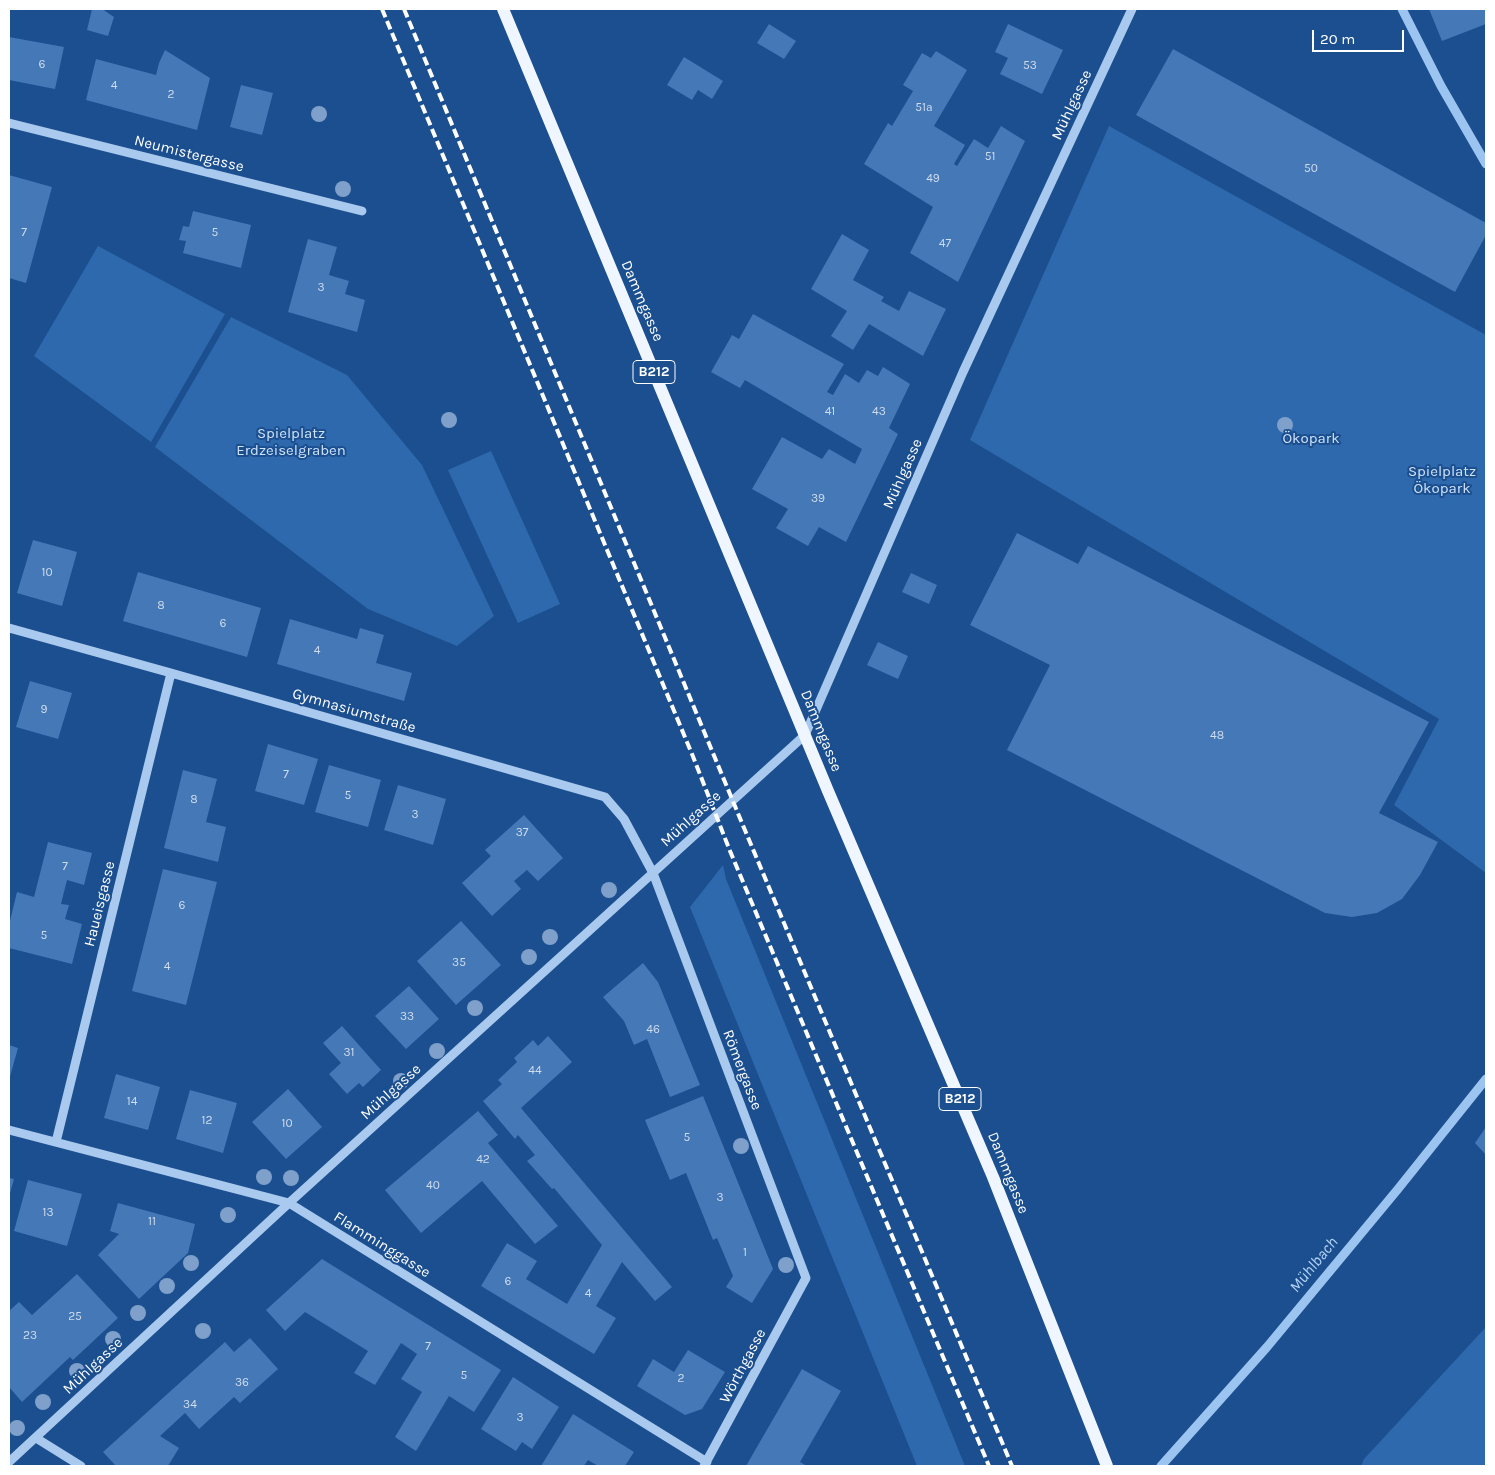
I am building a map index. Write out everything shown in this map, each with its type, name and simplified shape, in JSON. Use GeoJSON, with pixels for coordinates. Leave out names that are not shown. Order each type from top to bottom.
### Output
{"type":"FeatureCollection","features":[{"type":"Feature","properties":{"kind":"main road","name":"Dammgasse"},"geometry":{"type":"LineString","coordinates":[[503,9],[828,791],[993,1177],[1107,1466]]}},
{"type":"Feature","properties":{"kind":"street","name":"Mühlgasse"},"geometry":{"type":"LineString","coordinates":[[9,1462],[289,1203],[805,735],[963,372],[1132,9]]}},
{"type":"Feature","properties":{"kind":"street","name":"Neumistergasse"},"geometry":{"type":"LineString","coordinates":[[9,122],[362,211]]}},
{"type":"Feature","properties":{"kind":"street","name":"Gymnasiumstraße"},"geometry":{"type":"LineString","coordinates":[[9,628],[605,797],[624,819],[653,873]]}},
{"type":"Feature","properties":{"kind":"street","name":"Haueisgasse"},"geometry":{"type":"LineString","coordinates":[[56,1142],[171,673]]}},
{"type":"Feature","properties":{"kind":"street","name":"Römergasse"},"geometry":{"type":"LineString","coordinates":[[653,873],[806,1278]]}},
{"type":"Feature","properties":{"kind":"street","name":"Flamminggasse"},"geometry":{"type":"LineString","coordinates":[[9,1130],[289,1203],[705,1464]]}},
{"type":"Feature","properties":{"kind":"street","name":"Wörthgasse"},"geometry":{"type":"LineString","coordinates":[[705,1464],[806,1278]]}},
{"type":"Feature","properties":{"kind":"street"},"geometry":{"type":"LineString","coordinates":[[36,1438],[81,1466]]}},
{"type":"Feature","properties":{"kind":"green space","name":"Ökopark"},"geometry":{"type":"Polygon","coordinates":[[[1109,126],[1486,335],[1486,873],[1394,805],[1439,719],[970,440],[1109,126]]]}},
{"type":"Feature","properties":{"kind":"green space"},"geometry":{"type":"Polygon","coordinates":[[[98,246],[225,314],[151,442],[34,356],[98,246]]]}},
{"type":"Feature","properties":{"kind":"green space","name":"Spielplatz Erdzeiselgraben"},"geometry":{"type":"Polygon","coordinates":[[[231,317],[347,375],[422,465],[494,616],[457,646],[368,609],[155,447],[231,317]]]}},
{"type":"Feature","properties":{"kind":"green space"},"geometry":{"type":"Polygon","coordinates":[[[491,451],[560,604],[518,623],[448,470],[491,451]]]}},
{"type":"Feature","properties":{"kind":"green space"},"geometry":{"type":"Polygon","coordinates":[[[723,865],[726,879],[965,1466],[917,1466],[690,907],[723,865]]]}},
{"type":"Feature","properties":{"kind":"green space"},"geometry":{"type":"Polygon","coordinates":[[[1486,1327],[1486,1466],[1361,1466],[1364,1459],[1486,1327]]]}},
{"type":"Feature","properties":{"kind":"building"},"geometry":{"type":"Polygon","coordinates":[[[92,9],[102,9],[114,17],[108,36],[87,30],[92,9]]]}},
{"type":"Feature","properties":{"kind":"building"},"geometry":{"type":"Polygon","coordinates":[[[1429,9],[1486,9],[1486,24],[1442,41],[1429,9]]]}},
{"type":"Feature","properties":{"kind":"building"},"geometry":{"type":"Polygon","coordinates":[[[769,24],[796,41],[784,59],[757,43],[769,24]]]}},
{"type":"Feature","properties":{"kind":"building"},"geometry":{"type":"Polygon","coordinates":[[[1008,24],[1063,50],[1042,94],[1000,74],[1008,58],[995,52],[1008,24]]]}},
{"type":"Feature","properties":{"kind":"building"},"geometry":{"type":"Polygon","coordinates":[[[9,37],[64,47],[55,89],[9,80],[9,37]]]}},
{"type":"Feature","properties":{"kind":"building"},"geometry":{"type":"Polygon","coordinates":[[[1173,49],[1486,223],[1486,235],[1455,292],[1136,115],[1173,49]]]}},
{"type":"Feature","properties":{"kind":"building"},"geometry":{"type":"Polygon","coordinates":[[[165,50],[210,78],[197,130],[86,100],[96,59],[156,75],[165,50]]]}},
{"type":"Feature","properties":{"kind":"building"},"geometry":{"type":"Polygon","coordinates":[[[936,51],[967,70],[934,126],[965,145],[954,164],[957,166],[974,139],[988,148],[1001,126],[1025,141],[958,282],[910,253],[933,207],[864,164],[888,123],[892,126],[913,91],[903,85],[922,53],[931,58],[936,51]]]}},
{"type":"Feature","properties":{"kind":"building"},"geometry":{"type":"Polygon","coordinates":[[[684,57],[723,81],[712,99],[698,90],[692,100],[667,85],[684,57]]]}},
{"type":"Feature","properties":{"kind":"building"},"geometry":{"type":"Polygon","coordinates":[[[241,85],[273,93],[262,135],[230,127],[241,85]]]}},
{"type":"Feature","properties":{"kind":"building"},"geometry":{"type":"Polygon","coordinates":[[[9,175],[52,187],[26,283],[9,278],[9,175]]]}},
{"type":"Feature","properties":{"kind":"building"},"geometry":{"type":"Polygon","coordinates":[[[193,211],[251,225],[241,268],[183,253],[186,241],[179,240],[183,226],[189,227],[193,211]]]}},
{"type":"Feature","properties":{"kind":"building"},"geometry":{"type":"Polygon","coordinates":[[[842,234],[869,250],[853,280],[884,297],[881,301],[899,311],[909,291],[946,309],[923,356],[869,324],[853,350],[831,336],[847,311],[811,289],[842,234]]]}},
{"type":"Feature","properties":{"kind":"building"},"geometry":{"type":"Polygon","coordinates":[[[308,239],[337,247],[329,275],[349,281],[345,294],[365,300],[357,332],[288,312],[308,239]]]}},
{"type":"Feature","properties":{"kind":"building"},"geometry":{"type":"Polygon","coordinates":[[[753,314],[844,364],[827,392],[833,395],[845,374],[859,383],[867,370],[878,376],[883,367],[910,384],[889,428],[898,434],[846,542],[819,527],[808,546],[776,528],[788,509],[752,489],[782,437],[822,459],[829,449],[855,464],[862,449],[745,380],[740,388],[711,372],[732,335],[739,339],[753,314]]]}},
{"type":"Feature","properties":{"kind":"building"},"geometry":{"type":"Polygon","coordinates":[[[1017,533],[1078,564],[1088,546],[1429,722],[1379,813],[1438,842],[1420,875],[1402,899],[1377,913],[1352,917],[1325,913],[1007,750],[1050,665],[970,625],[1017,533]]]}},
{"type":"Feature","properties":{"kind":"building"},"geometry":{"type":"Polygon","coordinates":[[[33,540],[77,552],[62,606],[17,593],[33,540]]]}},
{"type":"Feature","properties":{"kind":"building"},"geometry":{"type":"Polygon","coordinates":[[[138,572],[261,608],[247,657],[123,621],[138,572]]]}},
{"type":"Feature","properties":{"kind":"building"},"geometry":{"type":"Polygon","coordinates":[[[911,573],[937,585],[929,604],[902,592],[911,573]]]}},
{"type":"Feature","properties":{"kind":"building"},"geometry":{"type":"Polygon","coordinates":[[[290,619],[357,639],[360,628],[384,635],[376,663],[412,673],[404,701],[277,664],[290,619]]]}},
{"type":"Feature","properties":{"kind":"building"},"geometry":{"type":"Polygon","coordinates":[[[878,642],[908,656],[898,679],[867,665],[878,642]]]}},
{"type":"Feature","properties":{"kind":"building"},"geometry":{"type":"Polygon","coordinates":[[[30,681],[72,693],[58,739],[16,727],[30,681]]]}},
{"type":"Feature","properties":{"kind":"building"},"geometry":{"type":"Polygon","coordinates":[[[268,744],[318,759],[304,805],[255,791],[268,744]]]}},
{"type":"Feature","properties":{"kind":"building"},"geometry":{"type":"Polygon","coordinates":[[[329,765],[381,780],[368,827],[315,812],[329,765]]]}},
{"type":"Feature","properties":{"kind":"building"},"geometry":{"type":"Polygon","coordinates":[[[183,770],[217,779],[206,822],[226,827],[218,862],[164,848],[183,770]]]}},
{"type":"Feature","properties":{"kind":"building"},"geometry":{"type":"Polygon","coordinates":[[[398,785],[446,799],[433,845],[384,830],[398,785]]]}},
{"type":"Feature","properties":{"kind":"building"},"geometry":{"type":"Polygon","coordinates":[[[524,815],[563,858],[538,881],[527,870],[514,881],[521,889],[492,916],[462,883],[491,856],[485,850],[524,815]]]}},
{"type":"Feature","properties":{"kind":"building"},"geometry":{"type":"Polygon","coordinates":[[[48,842],[92,853],[84,885],[67,880],[61,904],[69,905],[65,919],[82,924],[72,964],[9,948],[9,925],[17,892],[34,897],[48,842]]]}},
{"type":"Feature","properties":{"kind":"building"},"geometry":{"type":"Polygon","coordinates":[[[163,869],[217,882],[186,1005],[132,991],[163,869]]]}},
{"type":"Feature","properties":{"kind":"building"},"geometry":{"type":"Polygon","coordinates":[[[461,921],[501,965],[456,1005],[417,961],[461,921]]]}},
{"type":"Feature","properties":{"kind":"building"},"geometry":{"type":"Polygon","coordinates":[[[643,963],[658,982],[700,1085],[670,1097],[647,1039],[634,1045],[624,1021],[603,997],[643,963]]]}},
{"type":"Feature","properties":{"kind":"building"},"geometry":{"type":"Polygon","coordinates":[[[409,986],[439,1019],[406,1049],[375,1016],[409,986]]]}},
{"type":"Feature","properties":{"kind":"building"},"geometry":{"type":"Polygon","coordinates":[[[342,1026],[381,1070],[363,1087],[359,1083],[347,1094],[329,1074],[341,1063],[323,1043],[342,1026]]]}},
{"type":"Feature","properties":{"kind":"building"},"geometry":{"type":"Polygon","coordinates":[[[548,1036],[572,1062],[521,1108],[672,1287],[655,1301],[622,1262],[596,1306],[616,1318],[594,1354],[481,1286],[507,1243],[537,1261],[526,1279],[567,1304],[602,1245],[554,1188],[552,1189],[527,1161],[535,1155],[518,1135],[515,1139],[483,1101],[502,1084],[498,1080],[517,1062],[514,1058],[533,1040],[538,1046],[548,1036]]]}},
{"type":"Feature","properties":{"kind":"building"},"geometry":{"type":"Polygon","coordinates":[[[9,1045],[18,1048],[9,1080],[9,1045]]]}},
{"type":"Feature","properties":{"kind":"building"},"geometry":{"type":"Polygon","coordinates":[[[116,1074],[160,1087],[148,1130],[104,1118],[116,1074]]]}},
{"type":"Feature","properties":{"kind":"building"},"geometry":{"type":"Polygon","coordinates":[[[288,1089],[322,1127],[286,1159],[252,1122],[288,1089]]]}},
{"type":"Feature","properties":{"kind":"building"},"geometry":{"type":"Polygon","coordinates":[[[190,1090],[237,1103],[223,1153],[176,1139],[190,1090]]]}},
{"type":"Feature","properties":{"kind":"building"},"geometry":{"type":"Polygon","coordinates":[[[703,1096],[773,1269],[752,1303],[726,1287],[733,1276],[717,1238],[713,1240],[686,1173],[670,1180],[645,1120],[703,1096]]]}},
{"type":"Feature","properties":{"kind":"building"},"geometry":{"type":"Polygon","coordinates":[[[478,1111],[498,1135],[488,1143],[558,1226],[535,1244],[482,1181],[421,1233],[385,1190],[478,1111]]]}},
{"type":"Feature","properties":{"kind":"building"},"geometry":{"type":"Polygon","coordinates":[[[1486,1127],[1486,1155],[1475,1143],[1486,1127]]]}},
{"type":"Feature","properties":{"kind":"building"},"geometry":{"type":"Polygon","coordinates":[[[9,1178],[14,1179],[9,1197],[9,1178]]]}},
{"type":"Feature","properties":{"kind":"building"},"geometry":{"type":"Polygon","coordinates":[[[28,1180],[82,1194],[67,1246],[14,1231],[28,1180]]]}},
{"type":"Feature","properties":{"kind":"building"},"geometry":{"type":"Polygon","coordinates":[[[118,1203],[195,1224],[188,1253],[139,1299],[98,1255],[119,1234],[110,1231],[118,1203]]]}},
{"type":"Feature","properties":{"kind":"building"},"geometry":{"type":"Polygon","coordinates":[[[322,1259],[501,1370],[474,1412],[449,1396],[416,1451],[395,1437],[422,1392],[401,1379],[417,1354],[401,1343],[375,1385],[354,1373],[368,1351],[305,1312],[285,1331],[266,1310],[322,1259]]]}},
{"type":"Feature","properties":{"kind":"building"},"geometry":{"type":"Polygon","coordinates":[[[77,1274],[118,1318],[73,1360],[70,1357],[22,1402],[9,1387],[9,1311],[19,1302],[32,1315],[77,1274]]]}},
{"type":"Feature","properties":{"kind":"building"},"geometry":{"type":"Polygon","coordinates":[[[250,1338],[278,1369],[240,1403],[234,1397],[199,1429],[185,1413],[160,1436],[179,1448],[168,1466],[116,1466],[103,1452],[225,1342],[234,1352],[250,1338]]]}},
{"type":"Feature","properties":{"kind":"building"},"geometry":{"type":"Polygon","coordinates":[[[688,1350],[725,1372],[702,1409],[685,1415],[637,1386],[653,1359],[674,1372],[688,1350]]]}},
{"type":"Feature","properties":{"kind":"building"},"geometry":{"type":"Polygon","coordinates":[[[802,1369],[841,1391],[800,1462],[807,1466],[746,1466],[802,1369]]]}},
{"type":"Feature","properties":{"kind":"building"},"geometry":{"type":"Polygon","coordinates":[[[513,1377],[559,1407],[532,1449],[522,1442],[516,1451],[481,1429],[513,1377]]]}},
{"type":"Feature","properties":{"kind":"building"},"geometry":{"type":"Polygon","coordinates":[[[573,1414],[634,1452],[625,1466],[598,1466],[588,1460],[584,1466],[541,1466],[573,1414]]]}},
{"type":"Feature","properties":{"kind":"waterway","name":"Mühlbach"},"geometry":{"type":"LineString","coordinates":[[1402,9],[1441,86],[1486,164]]}},
{"type":"Feature","properties":{"kind":"waterway","name":"Mühlbach"},"geometry":{"type":"LineString","coordinates":[[1161,1466],[1267,1347],[1486,1079]]}},
{"type":"Feature","properties":{"kind":"railway"},"geometry":{"type":"LineString","coordinates":[[382,9],[692,754],[730,851],[989,1466]]}},
{"type":"Feature","properties":{"kind":"railway"},"geometry":{"type":"LineString","coordinates":[[404,9],[747,835],[1012,1466]]}},
{"type":"Feature","properties":{"kind":"park label","name":"Spielplatz Ökopark"},"geometry":{"type":"Point","coordinates":[1442,480]}}]}
